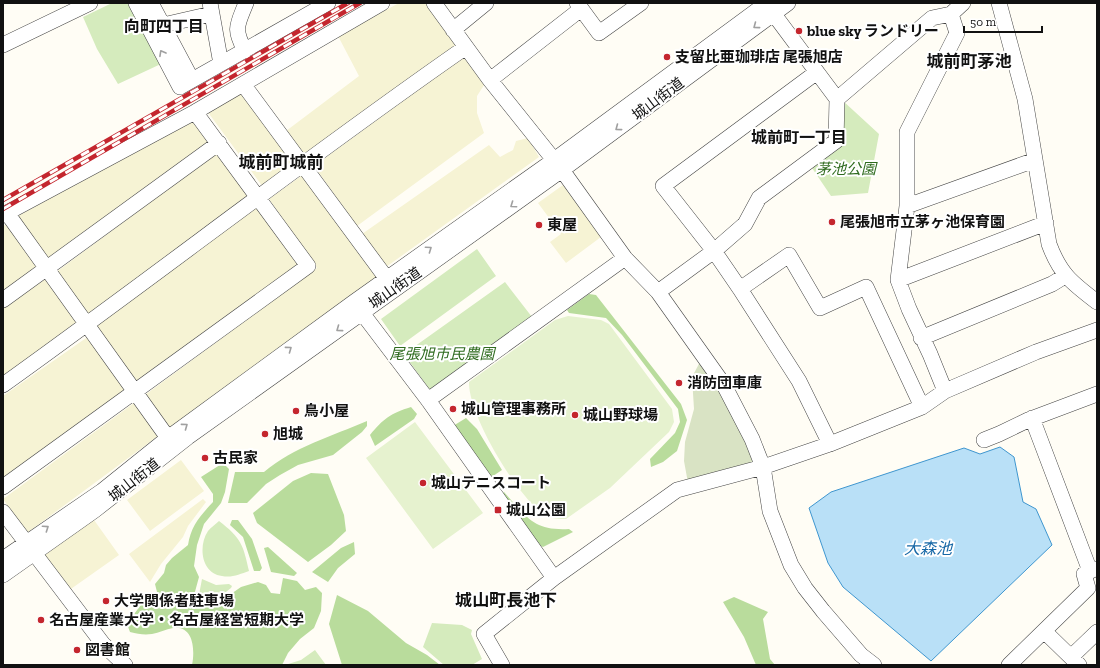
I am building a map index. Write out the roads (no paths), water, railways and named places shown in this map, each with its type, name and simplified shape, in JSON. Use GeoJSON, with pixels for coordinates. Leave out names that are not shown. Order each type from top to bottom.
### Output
{"type":"FeatureCollection","features":[{"type":"Feature","properties":{"kind":"street"},"geometry":{"type":"LineString","coordinates":[[3,45],[90,3]]}},
{"type":"Feature","properties":{"kind":"street"},"geometry":{"type":"LineString","coordinates":[[136,3],[186,83]]}},
{"type":"Feature","properties":{"kind":"street"},"geometry":{"type":"LineString","coordinates":[[151,3],[163,26],[186,83]]}},
{"type":"Feature","properties":{"kind":"street"},"geometry":{"type":"LineString","coordinates":[[245,52],[238,38],[236,28],[246,3]]}},
{"type":"Feature","properties":{"kind":"street"},"geometry":{"type":"LineString","coordinates":[[186,83],[245,52],[328,3]]}},
{"type":"Feature","properties":{"kind":"street"},"geometry":{"type":"LineString","coordinates":[[168,438],[134,393],[88,324],[5,214],[195,112],[382,3]]}},
{"type":"Feature","properties":{"kind":"street"},"geometry":{"type":"LineString","coordinates":[[434,3],[490,80],[558,165],[625,258],[658,292],[724,385],[752,439],[762,467],[770,511],[791,565],[805,588],[823,611],[874,665]]}},
{"type":"Feature","properties":{"kind":"street"},"geometry":{"type":"LineString","coordinates":[[453,30],[486,3]]}},
{"type":"Feature","properties":{"kind":"street"},"geometry":{"type":"LineString","coordinates":[[490,80],[579,6],[599,33],[641,3]]}},
{"type":"Feature","properties":{"kind":"street","name":"城山街道"},"geometry":{"type":"LineString","coordinates":[[3,575],[29,548],[168,438],[358,307],[558,165],[768,6],[788,3]]}},
{"type":"Feature","properties":{"kind":"street"},"geometry":{"type":"LineString","coordinates":[[837,99],[932,18],[951,14],[963,3]]}},
{"type":"Feature","properties":{"kind":"street"},"geometry":{"type":"LineString","coordinates":[[1000,3],[1026,98],[1035,160],[1051,249],[1055,260],[1065,276],[1097,302]]}},
{"type":"Feature","properties":{"kind":"street"},"geometry":{"type":"LineString","coordinates":[[658,292],[714,251],[745,224],[759,198],[836,141],[837,99],[768,6]]}},
{"type":"Feature","properties":{"kind":"street"},"geometry":{"type":"LineString","coordinates":[[163,26],[210,9],[221,64]]}},
{"type":"Feature","properties":{"kind":"street"},"geometry":{"type":"LineString","coordinates":[[945,391],[930,354],[921,338],[898,280],[907,206],[907,132],[957,33],[951,14]]}},
{"type":"Feature","properties":{"kind":"street"},"geometry":{"type":"LineString","coordinates":[[3,385],[88,324],[259,196],[466,47]]}},
{"type":"Feature","properties":{"kind":"street"},"geometry":{"type":"LineString","coordinates":[[817,72],[663,186],[714,251],[740,289],[799,381],[830,444]]}},
{"type":"Feature","properties":{"kind":"street"},"geometry":{"type":"LineString","coordinates":[[243,84],[387,279]]}},
{"type":"Feature","properties":{"kind":"street"},"geometry":{"type":"LineString","coordinates":[[3,487],[308,266],[259,196],[195,112]]}},
{"type":"Feature","properties":{"kind":"street"},"geometry":{"type":"LineString","coordinates":[[3,300],[219,144]]}},
{"type":"Feature","properties":{"kind":"street"},"geometry":{"type":"LineString","coordinates":[[907,206],[1035,160]]}},
{"type":"Feature","properties":{"kind":"street","name":"城山街道"},"geometry":{"type":"LineString","coordinates":[[3,559],[29,548],[95,510],[358,307],[387,279],[558,165]]}},
{"type":"Feature","properties":{"kind":"street"},"geometry":{"type":"LineString","coordinates":[[898,280],[1046,223]]}},
{"type":"Feature","properties":{"kind":"street"},"geometry":{"type":"LineString","coordinates":[[740,289],[789,256],[820,308],[866,287],[922,407]]}},
{"type":"Feature","properties":{"kind":"street"},"geometry":{"type":"LineString","coordinates":[[428,400],[625,258]]}},
{"type":"Feature","properties":{"kind":"street"},"geometry":{"type":"LineString","coordinates":[[921,338],[1052,284],[1065,276]]}},
{"type":"Feature","properties":{"kind":"street"},"geometry":{"type":"LineString","coordinates":[[358,307],[428,400],[554,578]]}},
{"type":"Feature","properties":{"kind":"street"},"geometry":{"type":"LineString","coordinates":[[502,665],[484,634],[554,578],[677,490],[762,467],[830,444],[922,407],[945,391],[1036,352],[1097,330]]}},
{"type":"Feature","properties":{"kind":"street"},"geometry":{"type":"LineString","coordinates":[[984,440],[1032,418],[1097,394]]}},
{"type":"Feature","properties":{"kind":"street"},"geometry":{"type":"LineString","coordinates":[[1009,665],[1088,588],[1084,574],[1093,570],[1032,418]]}},
{"type":"Feature","properties":{"kind":"street"},"geometry":{"type":"LineString","coordinates":[[3,512],[103,644],[125,665]]}},
{"type":"Feature","properties":{"kind":"street"},"geometry":{"type":"LineString","coordinates":[[1044,631],[1075,661],[1097,632]]}},
{"type":"Feature","properties":{"kind":"water","name":"大森池"},"geometry":{"type":"Polygon","coordinates":[[[1000,447],[1014,457],[1023,502],[1036,509],[1052,545],[931,661],[843,587],[828,563],[809,508],[831,492],[964,448],[980,454],[1000,447]]]}},
{"type":"Feature","properties":{"kind":"railway"},"geometry":{"type":"LineString","coordinates":[[3,200],[348,3]]}},
{"type":"Feature","properties":{"kind":"railway"},"geometry":{"type":"LineString","coordinates":[[3,209],[360,3]]}},
{"type":"Feature","properties":{"kind":"place","name":"blue sky ランドリー"},"geometry":{"type":"Point","coordinates":[799,31]}},
{"type":"Feature","properties":{"kind":"place","name":"支留比亜珈琲店 尾張旭店"},"geometry":{"type":"Point","coordinates":[667,57]}},
{"type":"Feature","properties":{"kind":"place","name":"尾張旭市立茅ヶ池保育園"},"geometry":{"type":"Point","coordinates":[832,222]}},
{"type":"Feature","properties":{"kind":"place","name":"東屋"},"geometry":{"type":"Point","coordinates":[539,225]}},
{"type":"Feature","properties":{"kind":"place","name":"消防団車庫"},"geometry":{"type":"Point","coordinates":[679,383]}},
{"type":"Feature","properties":{"kind":"place","name":"城山管理事務所"},"geometry":{"type":"Point","coordinates":[453,409]}},
{"type":"Feature","properties":{"kind":"place","name":"鳥小屋"},"geometry":{"type":"Point","coordinates":[296,411]}},
{"type":"Feature","properties":{"kind":"place","name":"城山野球場"},"geometry":{"type":"Point","coordinates":[575,415]}},
{"type":"Feature","properties":{"kind":"place","name":"旭城"},"geometry":{"type":"Point","coordinates":[265,434]}},
{"type":"Feature","properties":{"kind":"place","name":"古民家"},"geometry":{"type":"Point","coordinates":[205,458]}},
{"type":"Feature","properties":{"kind":"place","name":"城山テニスコート"},"geometry":{"type":"Point","coordinates":[423,483]}},
{"type":"Feature","properties":{"kind":"place","name":"城山公園"},"geometry":{"type":"Point","coordinates":[498,510]}},
{"type":"Feature","properties":{"kind":"place","name":"大学関係者駐車場"},"geometry":{"type":"Point","coordinates":[106,601]}},
{"type":"Feature","properties":{"kind":"place","name":"名古屋産業大学・名古屋経営短期大学"},"geometry":{"type":"Point","coordinates":[41,620]}},
{"type":"Feature","properties":{"kind":"place","name":"図書館"},"geometry":{"type":"Point","coordinates":[77,650]}},
{"type":"Feature","properties":{"kind":"district","name":"向町四丁目"},"geometry":{"type":"Point","coordinates":[164,26]}},
{"type":"Feature","properties":{"kind":"district","name":"城前町茅池"},"geometry":{"type":"Point","coordinates":[969,61]}},
{"type":"Feature","properties":{"kind":"district","name":"城前町一丁目"},"geometry":{"type":"Point","coordinates":[799,137]}},
{"type":"Feature","properties":{"kind":"district","name":"城前町城前"},"geometry":{"type":"Point","coordinates":[281,162]}},
{"type":"Feature","properties":{"kind":"district","name":"城山町長池下"},"geometry":{"type":"Point","coordinates":[506,600]}},
{"type":"Feature","properties":{"kind":"park label","name":"茅池公園"},"geometry":{"type":"Point","coordinates":[846,169]}},
{"type":"Feature","properties":{"kind":"park label","name":"尾張旭市民農園"},"geometry":{"type":"Point","coordinates":[442,354]}}]}
